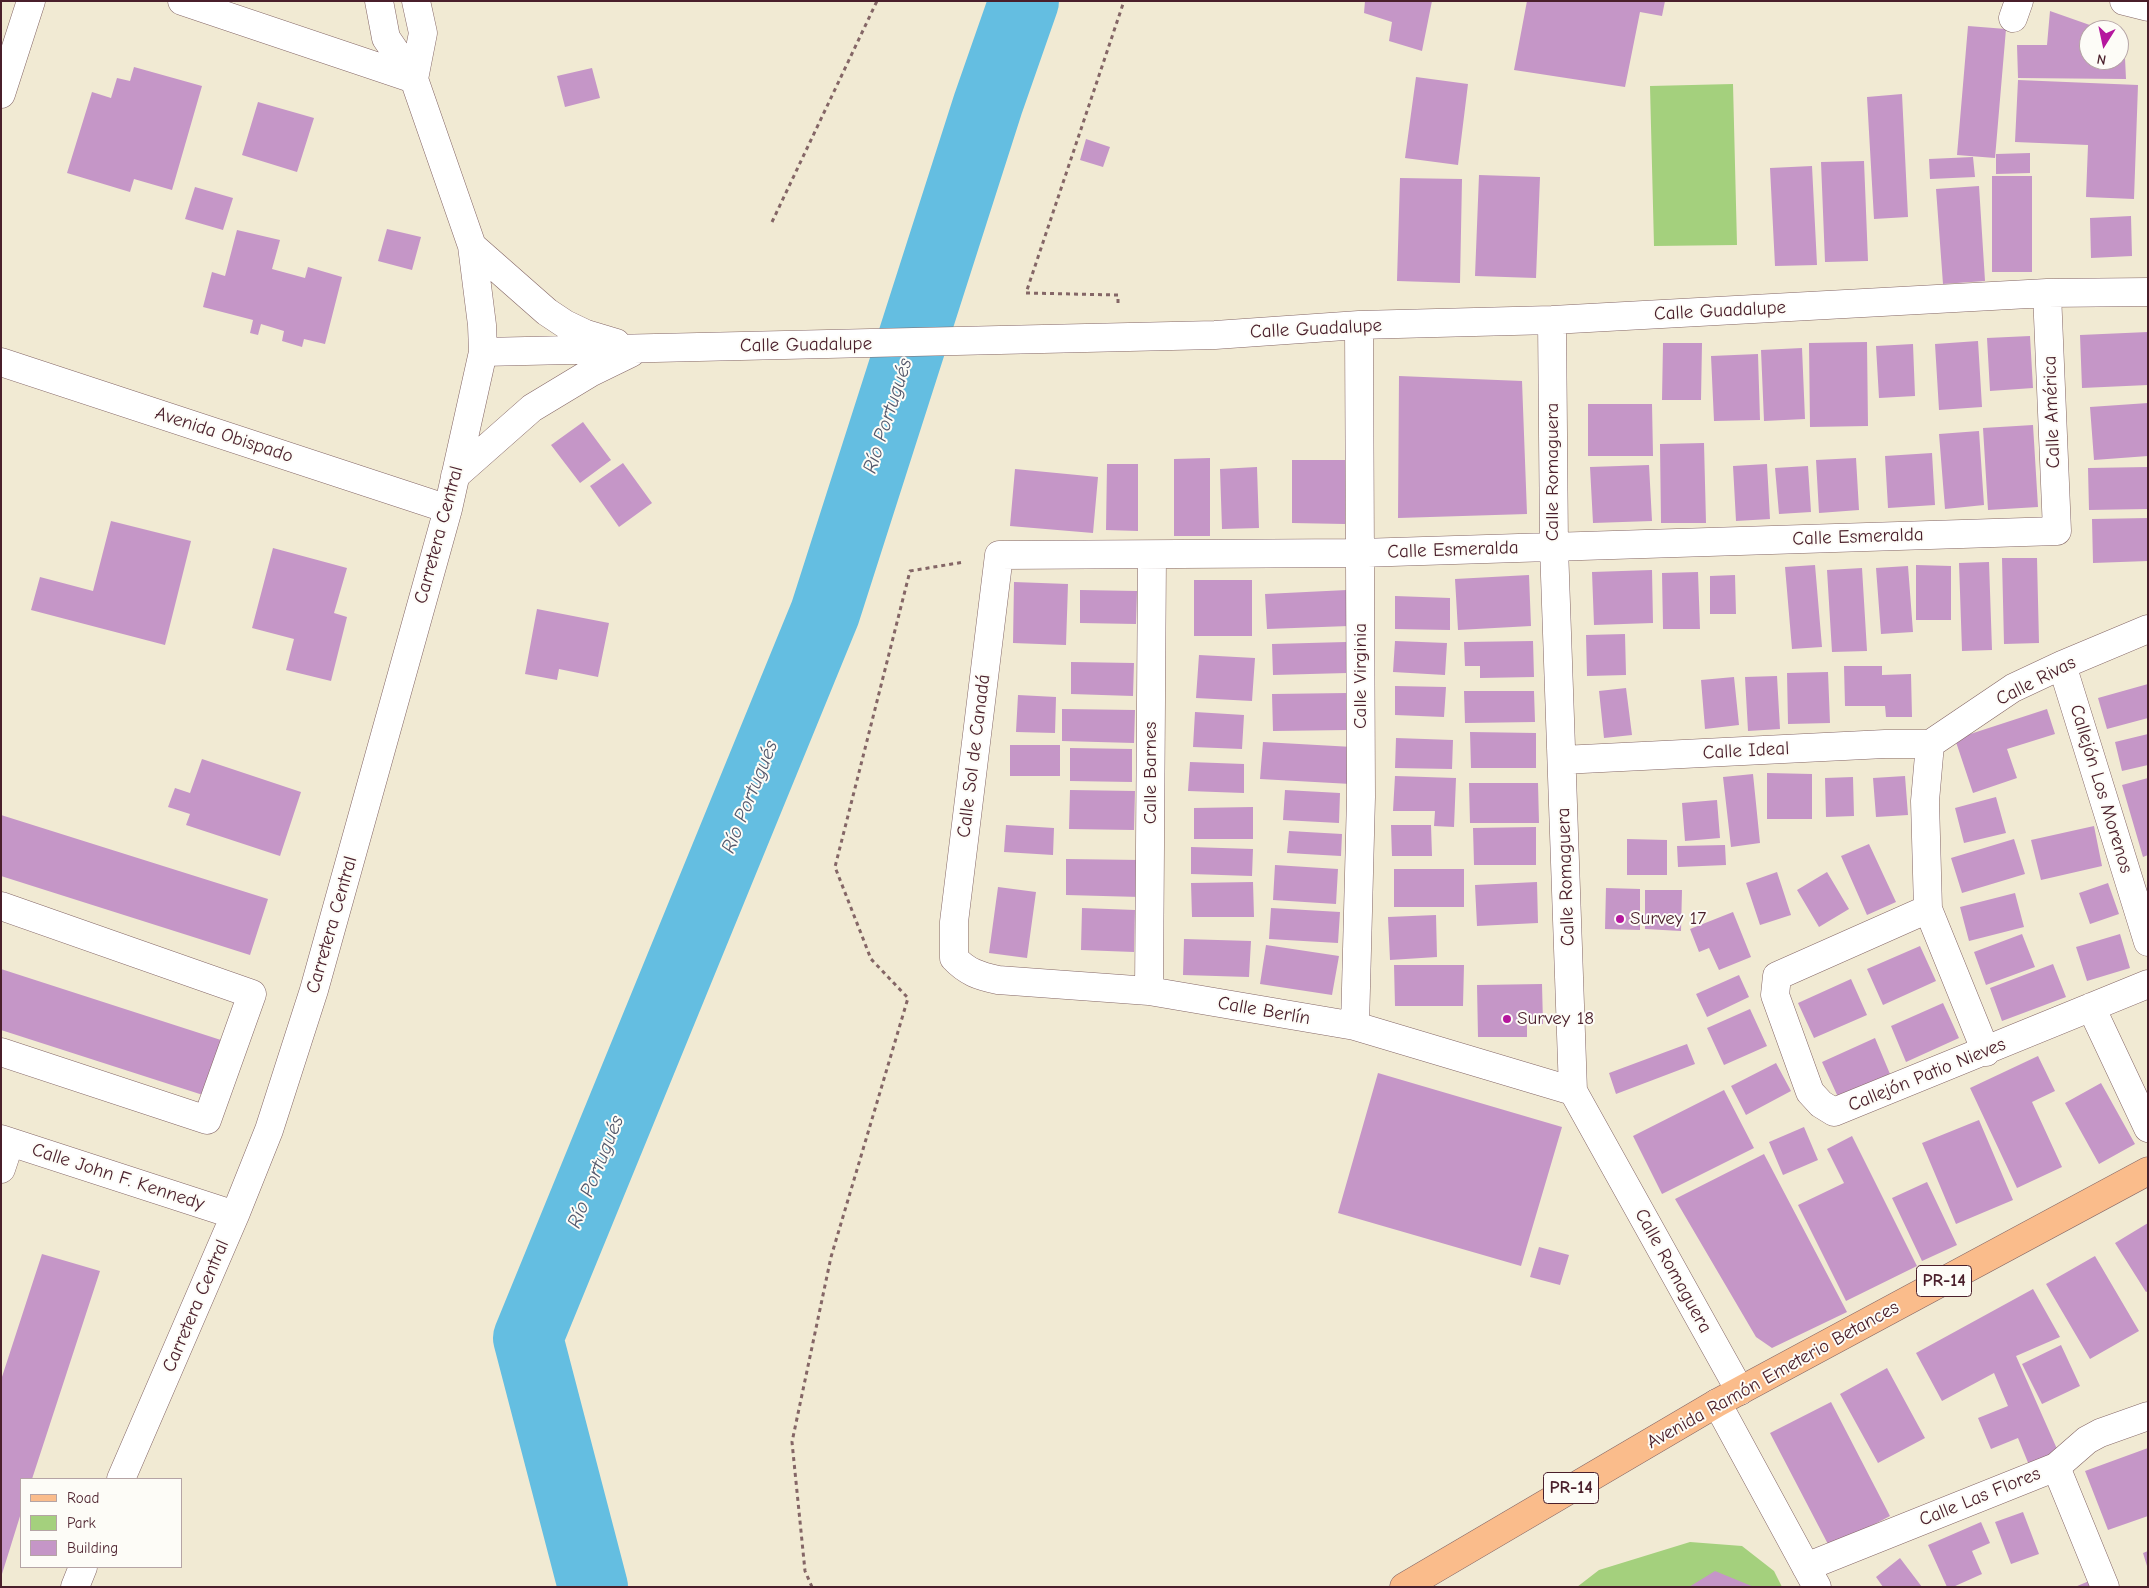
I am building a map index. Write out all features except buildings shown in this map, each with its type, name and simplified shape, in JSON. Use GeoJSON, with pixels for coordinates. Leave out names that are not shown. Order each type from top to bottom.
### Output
{"type":"FeatureCollection","features":[{"type":"Feature","properties":{"kind":"main road","name":"Avenida Ramón Emeterio Betances"},"geometry":{"type":"LineString","coordinates":[[1404,1587],[1728,1397],[2148,1171]]}},
{"type":"Feature","properties":{"kind":"street"},"geometry":{"type":"LineString","coordinates":[[1,94],[32,1]]}},
{"type":"Feature","properties":{"kind":"street"},"geometry":{"type":"LineString","coordinates":[[182,1],[414,79],[424,33],[416,1]]}},
{"type":"Feature","properties":{"kind":"street","name":"Carretera Central"},"geometry":{"type":"LineString","coordinates":[[121,1478],[235,1215],[269,1130],[314,990],[448,509],[483,352],[482,325],[472,246],[414,79],[386,38],[379,1]]}},
{"type":"Feature","properties":{"kind":"street"},"geometry":{"type":"LineString","coordinates":[[2124,1],[2148,7]]}},
{"type":"Feature","properties":{"kind":"street"},"geometry":{"type":"LineString","coordinates":[[472,246],[547,312],[565,324],[586,334],[639,350]]}},
{"type":"Feature","properties":{"kind":"street","name":"Calle Guadalupe"},"geometry":{"type":"LineString","coordinates":[[483,352],[639,350],[1215,335],[1359,325],[1552,320],[2047,293],[2148,292]]}},
{"type":"Feature","properties":{"kind":"street","name":"Calle América"},"geometry":{"type":"LineString","coordinates":[[2047,293],[2056,531]]}},
{"type":"Feature","properties":{"kind":"street","name":"Calle Romaguera"},"geometry":{"type":"LineString","coordinates":[[1552,320],[1554,547],[1573,1091],[1728,1397],[1812,1577]]}},
{"type":"Feature","properties":{"kind":"street","name":"Calle Virginia"},"geometry":{"type":"LineString","coordinates":[[1355,1026],[1362,797],[1359,325]]}},
{"type":"Feature","properties":{"kind":"street"},"geometry":{"type":"LineString","coordinates":[[455,476],[532,408],[590,373],[639,350]]}},
{"type":"Feature","properties":{"kind":"street","name":"Avenida Obispado"},"geometry":{"type":"LineString","coordinates":[[1,362],[448,509]]}},
{"type":"Feature","properties":{"kind":"street","name":"Calle Esmeralda"},"geometry":{"type":"LineString","coordinates":[[999,555],[1360,553],[2056,531]]}},
{"type":"Feature","properties":{"kind":"street","name":"Calle Sol de Canadá"},"geometry":{"type":"LineString","coordinates":[[954,958],[954,922],[999,555]]}},
{"type":"Feature","properties":{"kind":"street","name":"Calle Barnes"},"geometry":{"type":"LineString","coordinates":[[1149,991],[1152,555]]}},
{"type":"Feature","properties":{"kind":"street","name":"Calle Rivas"},"geometry":{"type":"LineString","coordinates":[[1930,744],[2013,688],[2148,629]]}},
{"type":"Feature","properties":{"kind":"street","name":"Callejón Los Morenos"},"geometry":{"type":"LineString","coordinates":[[2062,665],[2148,942]]}},
{"type":"Feature","properties":{"kind":"street","name":"Calle Ideal"},"geometry":{"type":"LineString","coordinates":[[1562,760],[1885,744],[1930,744]]}},
{"type":"Feature","properties":{"kind":"street"},"geometry":{"type":"LineString","coordinates":[[1930,744],[1925,801],[1928,910],[1986,1052]]}},
{"type":"Feature","properties":{"kind":"street"},"geometry":{"type":"LineString","coordinates":[[1,906],[252,994],[207,1120],[1,1052]]}},
{"type":"Feature","properties":{"kind":"street","name":"Callejón Patio Nieves"},"geometry":{"type":"LineString","coordinates":[[1928,910],[1777,976],[1775,995],[1810,1092],[1821,1104],[1834,1112],[1986,1052],[2148,984]]}},
{"type":"Feature","properties":{"kind":"street","name":"Calle Berlín"},"geometry":{"type":"LineString","coordinates":[[954,958],[964,968],[977,976],[998,980],[1149,991],[1355,1026],[1573,1091]]}},
{"type":"Feature","properties":{"kind":"street"},"geometry":{"type":"LineString","coordinates":[[2091,1007],[2148,1128]]}},
{"type":"Feature","properties":{"kind":"street"},"geometry":{"type":"LineString","coordinates":[[1,1169],[5,1140]]}},
{"type":"Feature","properties":{"kind":"street","name":"Calle John F. Kennedy"},"geometry":{"type":"LineString","coordinates":[[5,1140],[235,1215]]}},
{"type":"Feature","properties":{"kind":"street","name":"Calle Las Flores"},"geometry":{"type":"LineString","coordinates":[[1812,1577],[2056,1466],[2087,1440],[2100,1433],[2148,1416]]}},
{"type":"Feature","properties":{"kind":"street"},"geometry":{"type":"LineString","coordinates":[[2056,1466],[2105,1587]]}},
{"type":"Feature","properties":{"kind":"street"},"geometry":{"type":"LineString","coordinates":[[75,1587],[84,1568]]}},
{"type":"Feature","properties":{"kind":"path"},"geometry":{"type":"LineString","coordinates":[[772,222],[876,1]]}},
{"type":"Feature","properties":{"kind":"path"},"geometry":{"type":"LineString","coordinates":[[1026,293],[1124,1]]}},
{"type":"Feature","properties":{"kind":"path"},"geometry":{"type":"LineString","coordinates":[[812,1587],[806,1571],[792,1442],[832,1257],[908,998],[871,959],[835,867],[910,571],[999,555]]}},
{"type":"Feature","properties":{"kind":"green space"},"geometry":{"type":"Polygon","coordinates":[[[1733,84],[1737,245],[1654,246],[1650,86],[1733,84]]]}},
{"type":"Feature","properties":{"kind":"green space"},"geometry":{"type":"Polygon","coordinates":[[[1690,1542],[1742,1546],[1774,1571],[1782,1587],[1577,1587],[1599,1570],[1690,1542]]]}},
{"type":"Feature","properties":{"kind":"waterway","name":"Río Portugués"},"geometry":{"type":"LineString","coordinates":[[593,1587],[528,1338],[825,613],[988,104],[1024,1]]}},
{"type":"Feature","properties":{"kind":"place","name":"Survey 17"},"geometry":{"type":"Point","coordinates":[1620,919]}},
{"type":"Feature","properties":{"kind":"place","name":"Survey 18"},"geometry":{"type":"Point","coordinates":[1507,1019]}}]}
